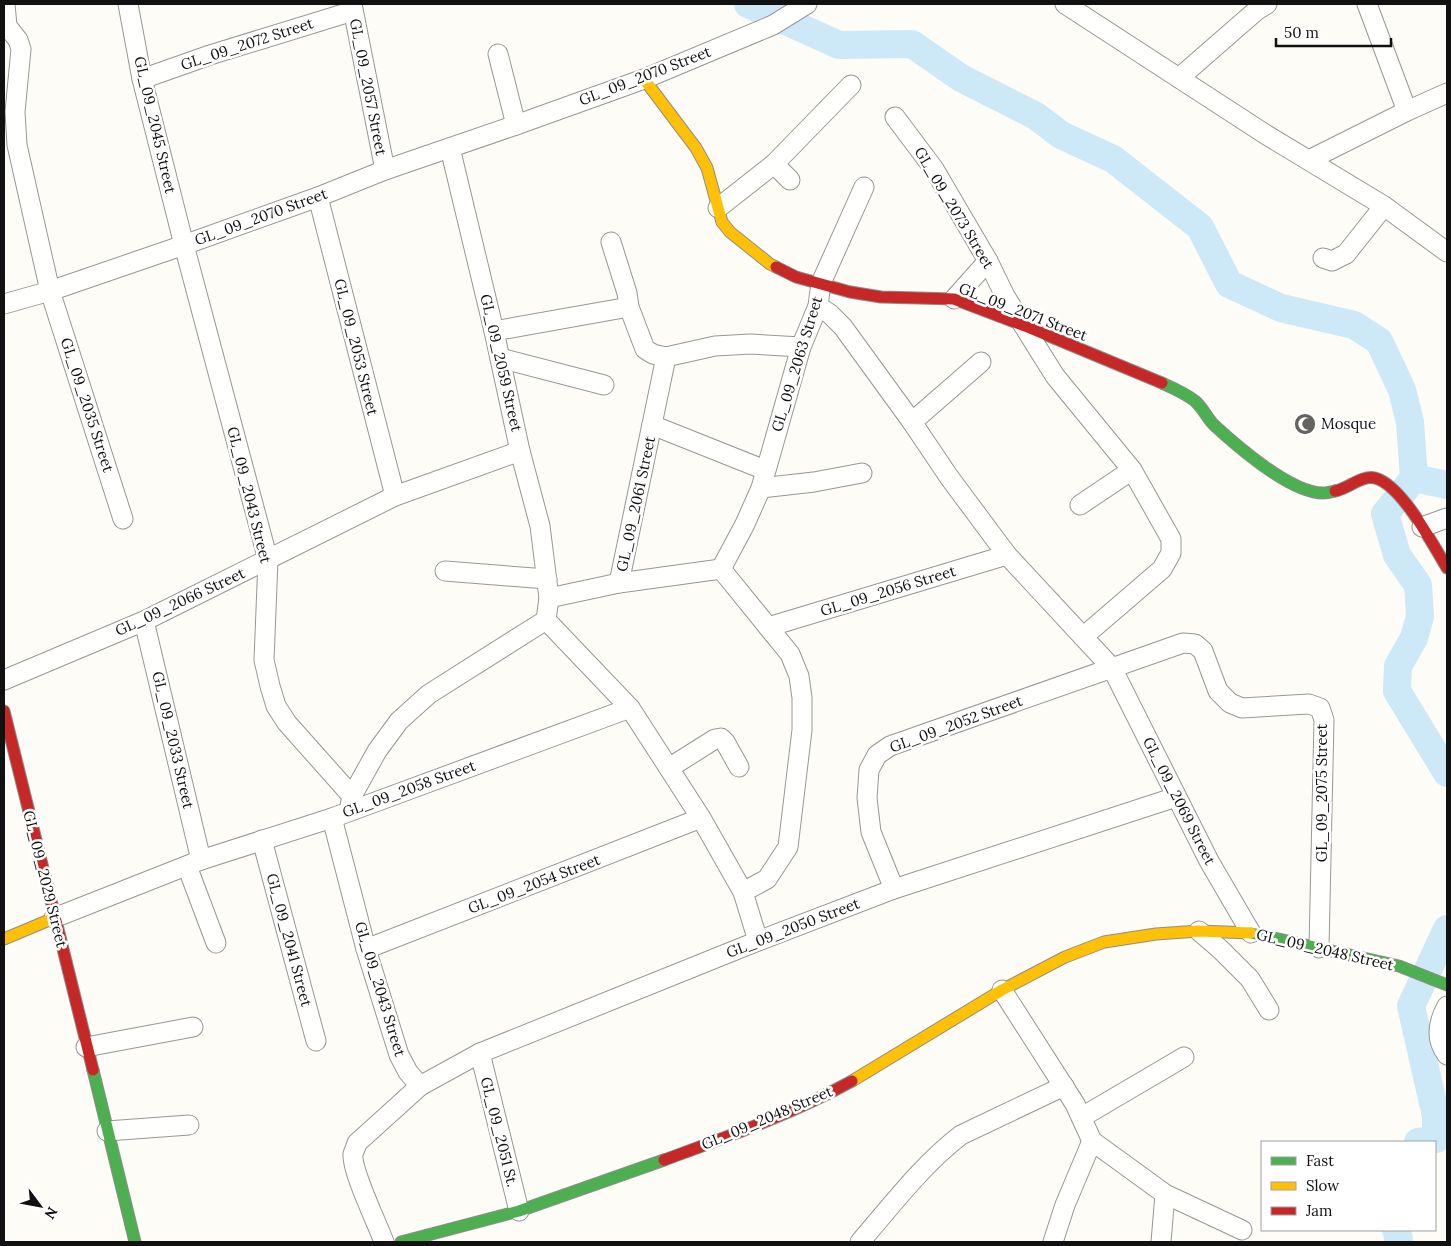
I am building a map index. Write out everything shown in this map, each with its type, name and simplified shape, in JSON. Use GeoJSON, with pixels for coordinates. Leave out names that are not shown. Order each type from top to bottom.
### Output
{"type":"FeatureCollection","features":[{"type":"Feature","properties":{"kind":"street"},"geometry":{"type":"LineString","coordinates":[[5,4],[5,27]]}},
{"type":"Feature","properties":{"kind":"street","name":"GL_09_2045 Street"},"geometry":{"type":"LineString","coordinates":[[128,4],[142,79],[184,245]]}},
{"type":"Feature","properties":{"kind":"street","name":"GL_09_2070 Street"},"geometry":{"type":"LineString","coordinates":[[4,304],[50,291],[184,245],[318,197],[385,170],[644,79],[774,25],[807,4]]}},
{"type":"Feature","properties":{"kind":"street"},"geometry":{"type":"LineString","coordinates":[[1065,4],[1178,78],[1384,206],[1447,252]]}},
{"type":"Feature","properties":{"kind":"street"},"geometry":{"type":"LineString","coordinates":[[1367,4],[1407,111]]}},
{"type":"Feature","properties":{"kind":"street"},"geometry":{"type":"LineString","coordinates":[[1178,78],[1258,6]]}},
{"type":"Feature","properties":{"kind":"street","name":"GL_09_2072 Street"},"geometry":{"type":"LineString","coordinates":[[142,79],[353,7]]}},
{"type":"Feature","properties":{"kind":"street","name":"GL_09_2057 Street"},"geometry":{"type":"LineString","coordinates":[[353,7],[385,170]]}},
{"type":"Feature","properties":{"kind":"street","name":"GL_09_2035 Street"},"geometry":{"type":"LineString","coordinates":[[5,27],[18,40],[21,49],[15,112],[17,145],[50,291],[124,519]]}},
{"type":"Feature","properties":{"kind":"street"},"geometry":{"type":"LineString","coordinates":[[498,54],[516,125]]}},
{"type":"Feature","properties":{"kind":"street","name":"GL_09_2071 Street"},"geometry":{"type":"LineString","coordinates":[[644,79],[696,148],[706,168],[722,222],[730,232],[770,264],[796,277],[850,292],[881,298],[954,299],[1025,326],[1174,388],[1196,402],[1213,424],[1288,482],[1308,490],[1323,493],[1342,490],[1365,478],[1376,478],[1391,487],[1417,519]]}},
{"type":"Feature","properties":{"kind":"street"},"geometry":{"type":"LineString","coordinates":[[718,208],[774,164],[851,86]]}},
{"type":"Feature","properties":{"kind":"street"},"geometry":{"type":"LineString","coordinates":[[1309,160],[1447,93]]}},
{"type":"Feature","properties":{"kind":"street","name":"GL_09_2073 Street"},"geometry":{"type":"LineString","coordinates":[[895,117],[934,168],[988,261],[1005,296],[1055,376],[1132,470],[1171,539],[1171,553],[1162,569],[1083,637]]}},
{"type":"Feature","properties":{"kind":"street","name":"GL_09_2059 Street"},"geometry":{"type":"LineString","coordinates":[[450,148],[494,331],[520,451],[540,526],[549,598],[546,620]]}},
{"type":"Feature","properties":{"kind":"street"},"geometry":{"type":"LineString","coordinates":[[774,164],[790,180]]}},
{"type":"Feature","properties":{"kind":"street","name":"GL_09_2063 Street"},"geometry":{"type":"LineString","coordinates":[[721,569],[745,524],[763,479],[800,347],[818,306],[821,283],[864,187]]}},
{"type":"Feature","properties":{"kind":"street","name":"GL_09_2053 Street"},"geometry":{"type":"LineString","coordinates":[[318,197],[395,496]]}},
{"type":"Feature","properties":{"kind":"street"},"geometry":{"type":"LineString","coordinates":[[1323,258],[1332,261],[1346,254],[1384,206]]}},
{"type":"Feature","properties":{"kind":"street"},"geometry":{"type":"LineString","coordinates":[[611,242],[627,293],[629,306],[645,349],[653,354],[666,357],[716,346],[750,344],[800,347]]}},
{"type":"Feature","properties":{"kind":"street","name":"GL_09_2043 Street"},"geometry":{"type":"LineString","coordinates":[[184,245],[268,560],[264,660],[276,706],[345,808],[366,949],[399,1055],[408,1072],[420,1086]]}},
{"type":"Feature","properties":{"kind":"street"},"geometry":{"type":"LineString","coordinates":[[954,299],[988,261]]}},
{"type":"Feature","properties":{"kind":"street"},"geometry":{"type":"LineString","coordinates":[[494,331],[629,306]]}},
{"type":"Feature","properties":{"kind":"street","name":"GL_09_2069 Street"},"geometry":{"type":"LineString","coordinates":[[818,306],[830,314],[843,327],[912,422],[949,477],[1007,555],[1112,668],[1209,861],[1251,933]]}},
{"type":"Feature","properties":{"kind":"street","name":"GL_09_2061 Street"},"geometry":{"type":"LineString","coordinates":[[619,583],[666,357]]}},
{"type":"Feature","properties":{"kind":"street"},"geometry":{"type":"LineString","coordinates":[[500,358],[604,385]]}},
{"type":"Feature","properties":{"kind":"street"},"geometry":{"type":"LineString","coordinates":[[912,422],[981,362]]}},
{"type":"Feature","properties":{"kind":"street","name":"GL_09_2061 Street"},"geometry":{"type":"LineString","coordinates":[[652,425],[763,479]]}},
{"type":"Feature","properties":{"kind":"street","name":"GL_09_2066 Street"},"geometry":{"type":"LineString","coordinates":[[4,680],[144,621],[395,496],[520,451]]}},
{"type":"Feature","properties":{"kind":"street"},"geometry":{"type":"LineString","coordinates":[[1080,506],[1132,470]]}},
{"type":"Feature","properties":{"kind":"street"},"geometry":{"type":"LineString","coordinates":[[763,479],[814,482],[862,473]]}},
{"type":"Feature","properties":{"kind":"street"},"geometry":{"type":"LineString","coordinates":[[1447,518],[1417,519],[1447,568]]}},
{"type":"Feature","properties":{"kind":"street","name":"GL_09_2056 Street"},"geometry":{"type":"LineString","coordinates":[[768,626],[1007,555]]}},
{"type":"Feature","properties":{"kind":"street"},"geometry":{"type":"LineString","coordinates":[[549,598],[619,583],[721,569],[790,654],[799,676],[802,698],[802,730],[788,847],[767,879],[743,892]]}},
{"type":"Feature","properties":{"kind":"street"},"geometry":{"type":"LineString","coordinates":[[445,571],[547,579]]}},
{"type":"Feature","properties":{"kind":"street"},"geometry":{"type":"LineString","coordinates":[[345,808],[377,751],[399,721],[429,694],[546,620],[630,708],[701,818],[743,892],[758,941]]}},
{"type":"Feature","properties":{"kind":"street","name":"GL_09_2033 Street"},"geometry":{"type":"LineString","coordinates":[[144,621],[194,863]]}},
{"type":"Feature","properties":{"kind":"street","name":"GL_09_2075 Street"},"geometry":{"type":"LineString","coordinates":[[1112,668],[1183,642],[1195,644],[1203,651],[1218,691],[1230,703],[1242,708],[1309,704],[1320,708],[1324,720],[1320,948]]}},
{"type":"Feature","properties":{"kind":"street","name":"GL_09_2052 Street"},"geometry":{"type":"LineString","coordinates":[[894,889],[870,832],[867,798],[869,770],[877,755],[890,746],[1112,668]]}},
{"type":"Feature","properties":{"kind":"street","name":"GL_09_2058 Street"},"geometry":{"type":"LineString","coordinates":[[54,918],[194,863],[630,708]]}},
{"type":"Feature","properties":{"kind":"street","name":"GL_09_2029 Street"},"geometry":{"type":"LineString","coordinates":[[4,711],[135,1242]]}},
{"type":"Feature","properties":{"kind":"street"},"geometry":{"type":"LineString","coordinates":[[669,768],[715,738],[721,738],[725,742],[739,767]]}},
{"type":"Feature","properties":{"kind":"street","name":"GL_09_2050 Street"},"geometry":{"type":"LineString","coordinates":[[420,1086],[480,1053],[758,941],[894,889],[1176,797]]}},
{"type":"Feature","properties":{"kind":"street","name":"GL_09_2054 Street"},"geometry":{"type":"LineString","coordinates":[[366,949],[701,818]]}},
{"type":"Feature","properties":{"kind":"street","name":"GL_09_2041 Street"},"geometry":{"type":"LineString","coordinates":[[262,840],[316,1040]]}},
{"type":"Feature","properties":{"kind":"street"},"geometry":{"type":"LineString","coordinates":[[194,863],[216,943]]}},
{"type":"Feature","properties":{"kind":"street"},"geometry":{"type":"LineString","coordinates":[[4,939],[54,918]]}},
{"type":"Feature","properties":{"kind":"street"},"geometry":{"type":"LineString","coordinates":[[1199,931],[1250,979],[1269,1010]]}},
{"type":"Feature","properties":{"kind":"street","name":"GL_09_2048 Street"},"geometry":{"type":"LineString","coordinates":[[401,1242],[434,1238],[519,1211],[750,1128],[817,1100],[1002,990],[1065,957],[1104,942],[1156,934],[1199,931],[1251,933],[1399,966],[1442,983]]}},
{"type":"Feature","properties":{"kind":"street"},"geometry":{"type":"LineString","coordinates":[[1002,990],[1064,1086],[1082,1117],[1092,1140],[1165,1194],[1242,1230]]}},
{"type":"Feature","properties":{"kind":"street"},"geometry":{"type":"LineString","coordinates":[[1447,1006],[1442,1015],[1439,1030],[1440,1046],[1447,1055]]}},
{"type":"Feature","properties":{"kind":"street"},"geometry":{"type":"LineString","coordinates":[[86,1047],[193,1027]]}},
{"type":"Feature","properties":{"kind":"street","name":"GL_09_2051 St."},"geometry":{"type":"LineString","coordinates":[[480,1053],[519,1211]]}},
{"type":"Feature","properties":{"kind":"street"},"geometry":{"type":"LineString","coordinates":[[1082,1117],[1184,1057]]}},
{"type":"Feature","properties":{"kind":"street"},"geometry":{"type":"LineString","coordinates":[[384,1242],[358,1177],[353,1154],[357,1144],[420,1086]]}},
{"type":"Feature","properties":{"kind":"street"},"geometry":{"type":"LineString","coordinates":[[860,1242],[925,1167],[948,1145],[962,1135],[1064,1086]]}},
{"type":"Feature","properties":{"kind":"street"},"geometry":{"type":"LineString","coordinates":[[107,1131],[189,1125]]}},
{"type":"Feature","properties":{"kind":"street"},"geometry":{"type":"LineString","coordinates":[[1053,1242],[1065,1204],[1092,1140]]}},
{"type":"Feature","properties":{"kind":"street"},"geometry":{"type":"LineString","coordinates":[[1162,1242],[1165,1194]]}},
{"type":"Feature","properties":{"kind":"waterway"},"geometry":{"type":"LineString","coordinates":[[748,4],[839,45],[912,44],[961,78],[1036,116],[1061,135],[1113,159],[1200,227],[1229,284],[1281,308],[1354,325],[1379,341],[1402,390],[1410,422],[1414,478],[1385,514],[1397,555],[1418,585],[1420,616],[1414,638],[1398,666],[1397,691],[1447,773]]}},
{"type":"Feature","properties":{"kind":"waterway"},"geometry":{"type":"LineString","coordinates":[[1414,478],[1447,485]]}},
{"type":"Feature","properties":{"kind":"waterway"},"geometry":{"type":"LineString","coordinates":[[1424,1141],[1436,1139],[1436,1116],[1411,1006],[1447,929]]}},
{"type":"Feature","properties":{"kind":"waterway"},"geometry":{"type":"LineString","coordinates":[[1396,1231],[1398,1242]]}},
{"type":"Feature","properties":{"kind":"traffic: fast"},"geometry":{"type":"LineString","coordinates":[[1162,383],[1195,401],[1224,434],[1265,467],[1281,477],[1310,491],[1323,493],[1335,491]]}},
{"type":"Feature","properties":{"kind":"traffic: fast"},"geometry":{"type":"LineString","coordinates":[[1251,933],[1399,966],[1447,985]]}},
{"type":"Feature","properties":{"kind":"traffic: fast"},"geometry":{"type":"LineString","coordinates":[[93,1070],[135,1242]]}},
{"type":"Feature","properties":{"kind":"traffic: fast"},"geometry":{"type":"LineString","coordinates":[[401,1242],[519,1211],[664,1160]]}},
{"type":"Feature","properties":{"kind":"traffic: slow"},"geometry":{"type":"LineString","coordinates":[[644,79],[696,148],[707,168],[722,222],[730,232],[776,267]]}},
{"type":"Feature","properties":{"kind":"traffic: slow"},"geometry":{"type":"LineString","coordinates":[[4,939],[54,918]]}},
{"type":"Feature","properties":{"kind":"traffic: slow"},"geometry":{"type":"LineString","coordinates":[[852,1081],[1002,990],[1065,957],[1104,942],[1156,934],[1199,931],[1251,933]]}},
{"type":"Feature","properties":{"kind":"traffic: jam"},"geometry":{"type":"LineString","coordinates":[[776,267],[796,277],[850,292],[881,297],[954,299],[1025,326],[1162,383]]}},
{"type":"Feature","properties":{"kind":"traffic: jam"},"geometry":{"type":"LineString","coordinates":[[1335,491],[1365,478],[1375,478],[1385,483],[1406,503],[1447,568]]}},
{"type":"Feature","properties":{"kind":"traffic: jam"},"geometry":{"type":"LineString","coordinates":[[4,711],[93,1070]]}},
{"type":"Feature","properties":{"kind":"traffic: jam"},"geometry":{"type":"LineString","coordinates":[[664,1160],[783,1114],[852,1081]]}},
{"type":"Feature","properties":{"kind":"place","name":"Mosque"},"geometry":{"type":"Point","coordinates":[1305,424]}}]}
